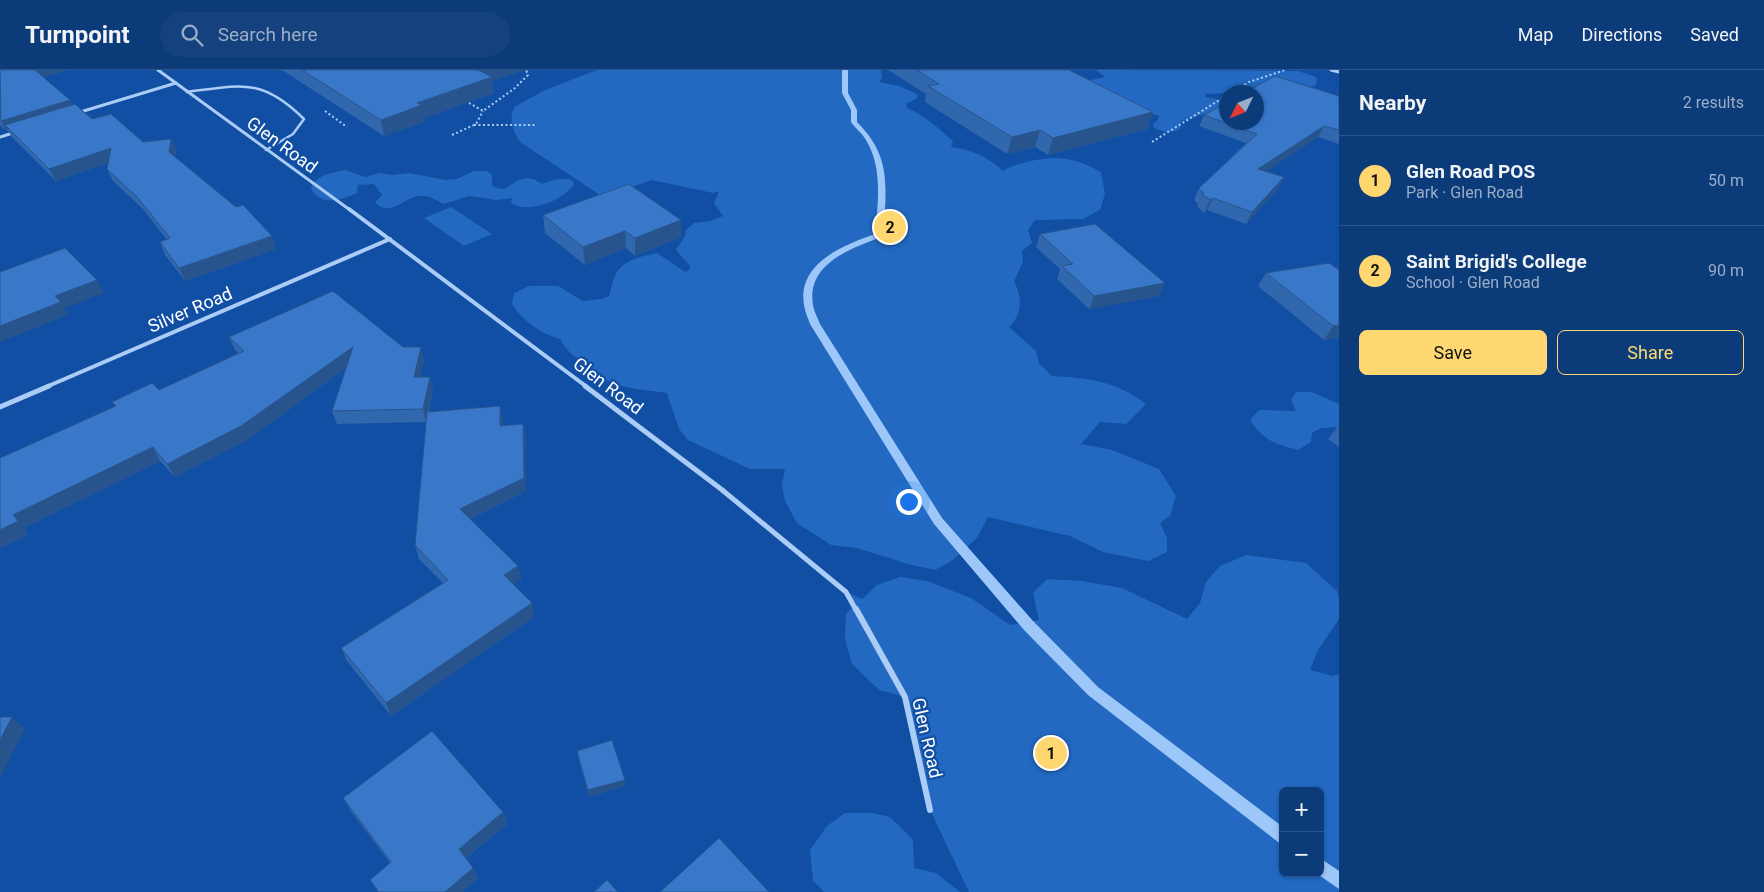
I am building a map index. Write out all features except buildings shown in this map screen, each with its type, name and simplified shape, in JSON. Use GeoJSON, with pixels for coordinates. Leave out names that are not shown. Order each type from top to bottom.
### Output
{"type":"FeatureCollection","features":[{"type":"Feature","properties":{"kind":"street","name":"Glen Road"},"geometry":{"type":"LineString","coordinates":[[158,70],[390,239],[721,489],[846,592],[905,697],[930,810]]}},
{"type":"Feature","properties":{"kind":"street"},"geometry":{"type":"LineString","coordinates":[[1331,70],[1339,72]]}},
{"type":"Feature","properties":{"kind":"street"},"geometry":{"type":"LineString","coordinates":[[74,114],[176,83]]}},
{"type":"Feature","properties":{"kind":"street"},"geometry":{"type":"LineString","coordinates":[[0,137],[18,131]]}},
{"type":"Feature","properties":{"kind":"street","name":"Silver Road"},"geometry":{"type":"LineString","coordinates":[[0,407],[390,239]]}},
{"type":"Feature","properties":{"kind":"lane"},"geometry":{"type":"LineString","coordinates":[[187,92],[240,85],[258,87],[264,89],[300,114],[304,119],[298,129],[266,150]]}},
{"type":"Feature","properties":{"kind":"path"},"geometry":{"type":"LineString","coordinates":[[483,111],[496,104],[508,92],[526,80],[528,75],[526,70]]}},
{"type":"Feature","properties":{"kind":"path"},"geometry":{"type":"LineString","coordinates":[[1244,85],[1285,70]]}},
{"type":"Feature","properties":{"kind":"path"},"geometry":{"type":"LineString","coordinates":[[1152,142],[1219,100]]}},
{"type":"Feature","properties":{"kind":"path"},"geometry":{"type":"LineString","coordinates":[[469,103],[483,111]]}},
{"type":"Feature","properties":{"kind":"path"},"geometry":{"type":"LineString","coordinates":[[474,125],[482,117],[483,111]]}},
{"type":"Feature","properties":{"kind":"path"},"geometry":{"type":"LineString","coordinates":[[452,134],[474,125],[535,125]]}},
{"type":"Feature","properties":{"kind":"shaded area"},"geometry":{"type":"Polygon","coordinates":[[[597,70],[881,70],[882,78],[879,82],[899,86],[917,94],[917,98],[906,104],[907,108],[926,119],[953,141],[951,147],[979,154],[1003,171],[1018,164],[1055,158],[1076,161],[1101,172],[1105,194],[1100,210],[1083,219],[1035,220],[1028,230],[1032,243],[1022,251],[1023,262],[1014,281],[1020,299],[1019,311],[1014,322],[1009,327],[1036,351],[1039,363],[1052,376],[1102,382],[1124,390],[1146,404],[1126,424],[1100,422],[1081,444],[1112,450],[1159,469],[1176,496],[1170,516],[1160,523],[1167,538],[1167,552],[1148,561],[1103,552],[1070,536],[988,517],[977,538],[953,560],[935,570],[908,564],[857,548],[831,545],[797,523],[785,501],[782,485],[785,469],[750,469],[688,440],[679,429],[667,393],[621,386],[602,378],[572,354],[560,339],[546,334],[527,321],[512,304],[514,293],[529,286],[558,286],[583,301],[609,296],[614,277],[620,268],[630,261],[641,257],[657,253],[685,272],[689,270],[690,266],[676,250],[685,236],[686,230],[694,223],[711,221],[723,216],[714,203],[719,191],[713,193],[652,180],[603,197],[520,142],[512,125],[514,107],[545,90],[597,70]]]}},
{"type":"Feature","properties":{"kind":"shaded area"},"geometry":{"type":"Polygon","coordinates":[[[1096,70],[1298,71],[1316,77],[1317,81],[1316,85],[1306,89],[1264,91],[1264,85],[1219,85],[1219,93],[1206,94],[1205,97],[1219,100],[1219,111],[1181,121],[1180,129],[1167,132],[1154,128],[1153,124],[1158,120],[1159,116],[1143,111],[1086,81],[1105,77],[1096,70]]]}},
{"type":"Feature","properties":{"kind":"shaded area"},"geometry":{"type":"Polygon","coordinates":[[[345,170],[365,177],[380,173],[392,175],[409,173],[445,180],[457,179],[474,171],[487,171],[492,175],[492,185],[498,188],[504,188],[525,178],[533,179],[542,184],[557,179],[568,179],[572,180],[574,184],[569,190],[554,200],[545,204],[527,207],[511,203],[512,198],[496,200],[469,196],[444,204],[432,198],[418,196],[391,208],[385,208],[375,202],[382,195],[374,184],[358,185],[357,193],[338,200],[320,198],[311,188],[316,180],[330,173],[345,170]]]}},
{"type":"Feature","properties":{"kind":"shaded area"},"geometry":{"type":"Polygon","coordinates":[[[451,207],[492,234],[464,246],[424,218],[451,207]]]}},
{"type":"Feature","properties":{"kind":"shaded area"},"geometry":{"type":"Polygon","coordinates":[[[1296,392],[1312,392],[1339,404],[1339,427],[1321,428],[1312,433],[1311,442],[1298,450],[1271,441],[1260,433],[1250,420],[1259,410],[1296,411],[1291,400],[1296,392]]]}},
{"type":"Feature","properties":{"kind":"shaded area"},"geometry":{"type":"Polygon","coordinates":[[[1246,555],[1306,563],[1337,591],[1339,619],[1318,650],[1310,670],[1333,676],[1339,674],[1339,892],[969,892],[930,810],[905,697],[879,690],[852,664],[845,639],[846,614],[854,606],[846,592],[862,599],[877,585],[900,577],[927,581],[971,598],[1010,625],[1039,620],[1033,593],[1047,579],[1082,581],[1122,588],[1187,619],[1200,603],[1206,582],[1220,566],[1246,555]]]}},
{"type":"Feature","properties":{"kind":"shaded area"},"geometry":{"type":"Polygon","coordinates":[[[845,813],[873,813],[890,817],[913,840],[914,868],[936,873],[960,892],[824,892],[813,880],[810,850],[827,826],[845,813]]]}},
{"type":"Feature","properties":{"kind":"waterway"},"geometry":{"type":"LineString","coordinates":[[845,70],[845,93],[854,110],[854,122],[867,135],[879,162],[882,186],[879,235],[854,244],[830,257],[813,276],[809,288],[808,302],[815,324],[938,521],[1029,626],[1093,691],[1279,834]]}},
{"type":"Feature","properties":{"kind":"waterway"},"geometry":{"type":"LineString","coordinates":[[1324,869],[1339,881]]}},
{"type":"Feature","properties":{"kind":"place","name":"Saint Brigid's College"},"geometry":{"type":"Point","coordinates":[890,227]}},
{"type":"Feature","properties":{"kind":"place","name":"Glen Road POS"},"geometry":{"type":"Point","coordinates":[1051,753]}}]}
